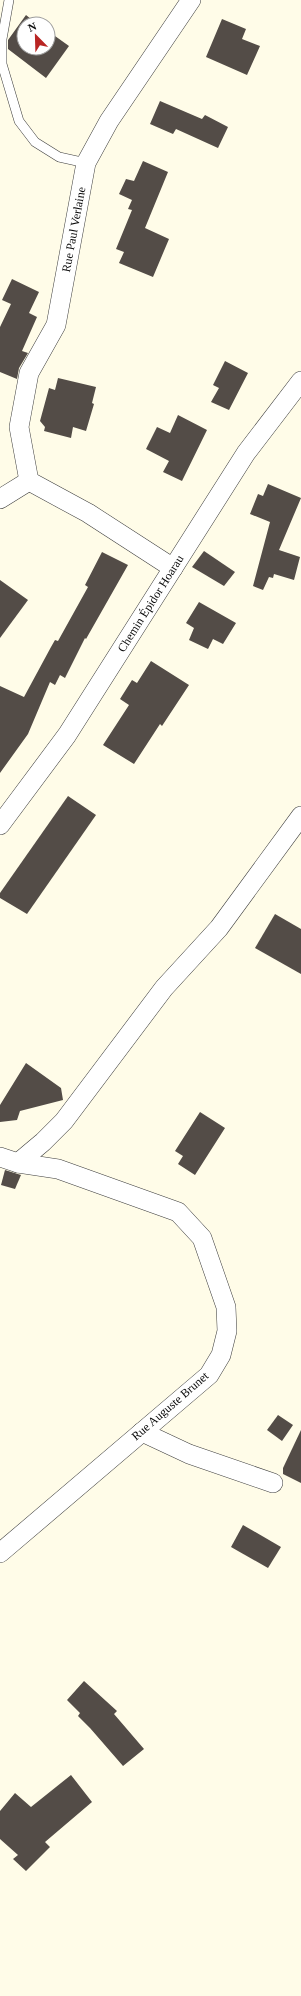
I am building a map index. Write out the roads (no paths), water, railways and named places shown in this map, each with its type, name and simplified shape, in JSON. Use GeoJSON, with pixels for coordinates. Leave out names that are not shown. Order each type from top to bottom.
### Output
{"type":"FeatureCollection","features":[{"type":"Feature","properties":{"kind":"street","name":"Rue Paul Verlaine"},"geometry":{"type":"LineString","coordinates":[[29,481],[20,427],[27,381],[29,373],[56,325],[86,163],[109,122],[191,0]]}},
{"type":"Feature","properties":{"kind":"street","name":"Chemin Épidor Hoarau"},"geometry":{"type":"LineString","coordinates":[[0,824],[67,735],[246,453],[301,381]]}},
{"type":"Feature","properties":{"kind":"street"},"geometry":{"type":"LineString","coordinates":[[0,499],[29,481],[88,512],[173,568]]}},
{"type":"Feature","properties":{"kind":"street"},"geometry":{"type":"LineString","coordinates":[[18,1163],[43,1142],[64,1121],[164,988],[219,928],[301,816]]}},
{"type":"Feature","properties":{"kind":"street","name":"Rue Auguste Brunet"},"geometry":{"type":"LineString","coordinates":[[0,1157],[18,1163],[58,1169],[178,1212],[202,1238],[226,1307],[227,1331],[221,1355],[209,1375],[0,1553]]}},
{"type":"Feature","properties":{"kind":"street"},"geometry":{"type":"LineString","coordinates":[[142,1432],[189,1454],[273,1483]]}},
{"type":"Feature","properties":{"kind":"lane"},"geometry":{"type":"LineString","coordinates":[[9,0],[2,39],[2,64],[19,121],[35,142],[59,157],[86,163]]}}]}
